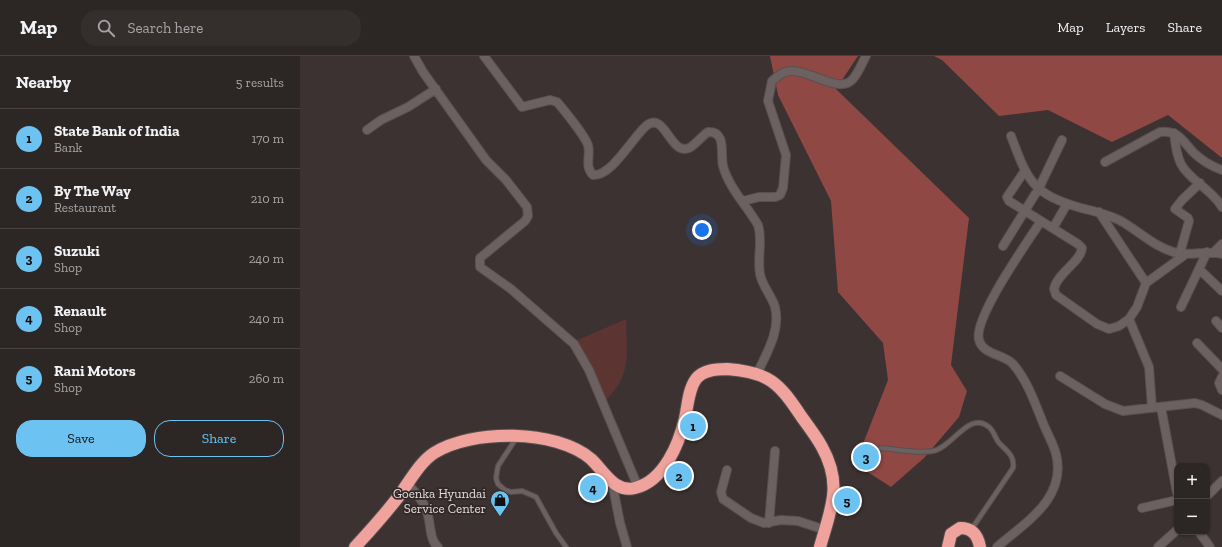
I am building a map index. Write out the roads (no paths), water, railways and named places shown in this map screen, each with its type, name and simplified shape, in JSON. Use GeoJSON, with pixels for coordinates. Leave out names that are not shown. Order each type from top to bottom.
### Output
{"type":"FeatureCollection","features":[{"type":"Feature","properties":{"kind":"highway"},"geometry":{"type":"LineString","coordinates":[[355,547],[424,463],[434,454],[444,448],[475,440],[508,435],[540,438],[572,447],[593,461],[612,482],[625,489],[638,487],[649,482],[657,475],[670,458],[682,432],[692,387],[697,378],[705,372],[715,369],[728,369],[757,374],[776,383],[784,390],[827,456],[832,468],[835,488],[831,512],[820,547]]}},
{"type":"Feature","properties":{"kind":"highway"},"geometry":{"type":"LineString","coordinates":[[948,547],[951,534],[955,530],[965,528],[976,534],[980,547]]}},
{"type":"Feature","properties":{"kind":"street"},"geometry":{"type":"LineString","coordinates":[[414,56],[486,160],[506,180],[527,207],[528,216],[525,221],[480,258],[480,267],[511,289],[574,344],[589,370],[638,487]]}},
{"type":"Feature","properties":{"kind":"street"},"geometry":{"type":"LineString","coordinates":[[484,56],[522,107],[550,100],[555,101],[559,105],[587,142],[589,150],[588,166],[592,174],[603,174],[633,142],[646,125],[652,123],[662,126],[675,145],[683,149],[688,148],[708,132],[713,132],[721,139],[722,161],[728,180],[743,201],[761,232],[760,274],[764,287],[775,307],[776,330],[757,374]]}},
{"type":"Feature","properties":{"kind":"street"},"geometry":{"type":"LineString","coordinates":[[743,201],[759,197],[775,197],[780,195],[783,188],[786,154],[768,101],[772,81],[785,72],[797,71],[836,84],[846,83],[852,80],[866,56]]}},
{"type":"Feature","properties":{"kind":"street"},"geometry":{"type":"LineString","coordinates":[[368,130],[381,120],[408,107],[436,89]]}},
{"type":"Feature","properties":{"kind":"street"},"geometry":{"type":"LineString","coordinates":[[1105,162],[1160,132],[1174,133],[1200,158],[1222,170]]}},
{"type":"Feature","properties":{"kind":"street"},"geometry":{"type":"LineString","coordinates":[[1174,133],[1176,149],[1181,165],[1214,196],[1222,207]]}},
{"type":"Feature","properties":{"kind":"street"},"geometry":{"type":"LineString","coordinates":[[1012,136],[1024,172],[1030,180],[1047,195],[1067,204],[1099,212],[1118,220],[1168,250],[1183,254],[1214,253]]}},
{"type":"Feature","properties":{"kind":"street"},"geometry":{"type":"LineString","coordinates":[[1003,246],[1039,188],[1062,140]]}},
{"type":"Feature","properties":{"kind":"street"},"geometry":{"type":"LineString","coordinates":[[1024,172],[1007,197],[1009,201],[1082,248],[1079,256],[1060,276],[1055,284],[1054,289],[1056,294],[1097,324],[1109,329],[1119,326],[1129,319],[1137,307],[1146,282],[1183,254],[1189,221],[1188,218],[1175,209],[1200,183]]}},
{"type":"Feature","properties":{"kind":"street"},"geometry":{"type":"LineString","coordinates":[[1053,228],[1067,204]]}},
{"type":"Feature","properties":{"kind":"street"},"geometry":{"type":"LineString","coordinates":[[1099,212],[1146,282]]}},
{"type":"Feature","properties":{"kind":"street"},"geometry":{"type":"LineString","coordinates":[[997,547],[1048,501],[1054,491],[1057,478],[1056,453],[1023,379],[1011,362],[988,351],[979,340],[979,332],[984,312],[1041,221]]}},
{"type":"Feature","properties":{"kind":"street"},"geometry":{"type":"LineString","coordinates":[[1181,307],[1199,269],[1222,244]]}},
{"type":"Feature","properties":{"kind":"street"},"geometry":{"type":"LineString","coordinates":[[1199,269],[1222,291]]}},
{"type":"Feature","properties":{"kind":"street"},"geometry":{"type":"LineString","coordinates":[[1129,319],[1149,367],[1152,408]]}},
{"type":"Feature","properties":{"kind":"street"},"geometry":{"type":"LineString","coordinates":[[1216,321],[1222,328]]}},
{"type":"Feature","properties":{"kind":"street"},"geometry":{"type":"LineString","coordinates":[[1197,343],[1222,368]]}},
{"type":"Feature","properties":{"kind":"street"},"geometry":{"type":"LineString","coordinates":[[1060,376],[1114,408],[1131,411],[1195,403],[1202,404],[1222,415]]}},
{"type":"Feature","properties":{"kind":"street"},"geometry":{"type":"LineString","coordinates":[[1222,377],[1219,383],[1222,390]]}},
{"type":"Feature","properties":{"kind":"street"},"geometry":{"type":"LineString","coordinates":[[1161,407],[1174,477]]}},
{"type":"Feature","properties":{"kind":"street"},"geometry":{"type":"LineString","coordinates":[[769,523],[775,451]]}},
{"type":"Feature","properties":{"kind":"street"},"geometry":{"type":"LineString","coordinates":[[727,470],[721,492],[722,499],[758,522],[769,523],[781,520],[798,520],[825,530]]}},
{"type":"Feature","properties":{"kind":"street"},"geometry":{"type":"LineString","coordinates":[[1210,491],[1222,481]]}},
{"type":"Feature","properties":{"kind":"street"},"geometry":{"type":"LineString","coordinates":[[612,482],[621,530],[627,547]]}},
{"type":"Feature","properties":{"kind":"street"},"geometry":{"type":"LineString","coordinates":[[408,484],[425,507],[430,520],[432,541],[438,547]]}},
{"type":"Feature","properties":{"kind":"street"},"geometry":{"type":"LineString","coordinates":[[1142,508],[1174,501]]}},
{"type":"Feature","properties":{"kind":"street"},"geometry":{"type":"LineString","coordinates":[[1158,547],[1174,533]]}},
{"type":"Feature","properties":{"kind":"street"},"geometry":{"type":"LineString","coordinates":[[1201,535],[1210,547]]}},
{"type":"Feature","properties":{"kind":"lane"},"geometry":{"type":"LineString","coordinates":[[880,448],[932,452],[945,446],[970,424],[977,422],[988,426],[997,441],[1012,456],[1013,468],[971,530]]}},
{"type":"Feature","properties":{"kind":"lane"},"geometry":{"type":"LineString","coordinates":[[519,436],[498,466],[496,478],[498,484],[505,490],[511,492],[522,491],[536,497],[556,533],[566,547]]}},
{"type":"Feature","properties":{"kind":"place","name":"State Bank of India"},"geometry":{"type":"Point","coordinates":[693,426]}},
{"type":"Feature","properties":{"kind":"place","name":"Suzuki"},"geometry":{"type":"Point","coordinates":[866,457]}},
{"type":"Feature","properties":{"kind":"place","name":"By The Way"},"geometry":{"type":"Point","coordinates":[679,476]}},
{"type":"Feature","properties":{"kind":"place","name":"Renault"},"geometry":{"type":"Point","coordinates":[593,488]}},
{"type":"Feature","properties":{"kind":"place","name":"Rani Motors"},"geometry":{"type":"Point","coordinates":[847,501]}},
{"type":"Feature","properties":{"kind":"place","name":"Goenka Hyundai Service Center"},"geometry":{"type":"Point","coordinates":[500,517]}}]}
